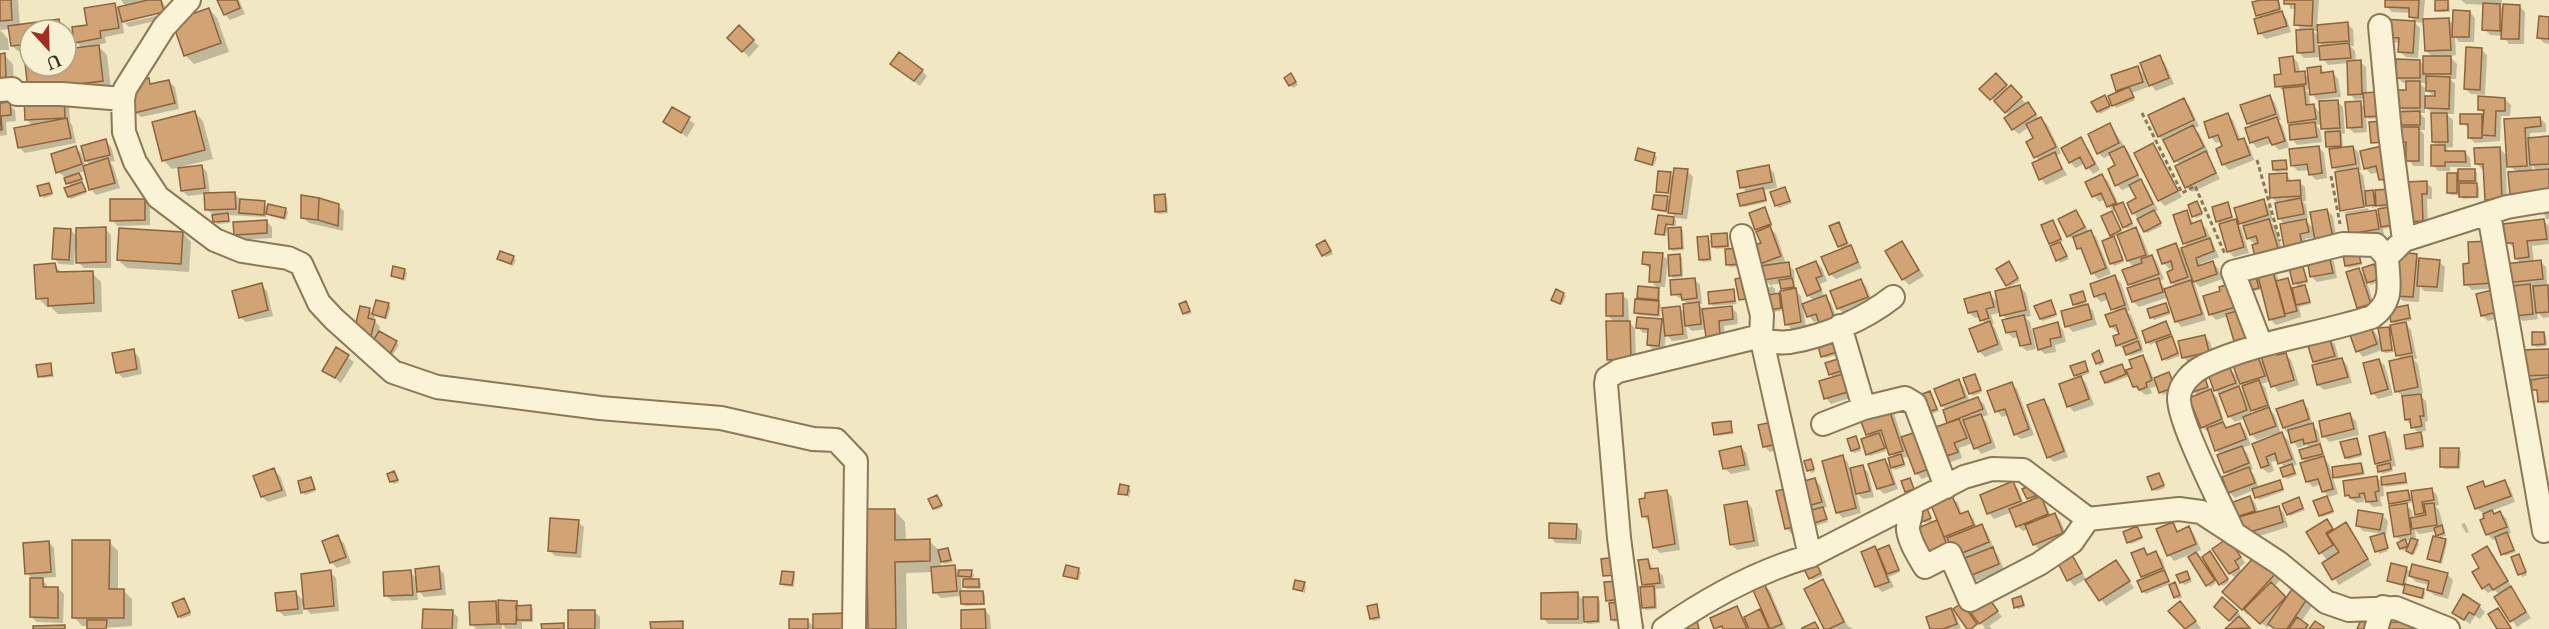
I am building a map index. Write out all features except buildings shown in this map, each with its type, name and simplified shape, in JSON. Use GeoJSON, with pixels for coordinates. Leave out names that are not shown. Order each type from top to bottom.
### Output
{"type":"FeatureCollection","features":[{"type":"Feature","properties":{"kind":"street"},"geometry":{"type":"LineString","coordinates":[[189,0],[158,35],[125,89],[123,99],[124,132],[135,162],[158,197],[181,217],[215,240],[242,251],[288,258],[301,264],[319,303],[333,319],[393,372],[437,387],[600,408],[673,412],[720,418],[813,439],[836,440],[856,460],[854,629]]}},
{"type":"Feature","properties":{"kind":"street"},"geometry":{"type":"LineString","coordinates":[[2380,26],[2390,133],[2404,240]]}},
{"type":"Feature","properties":{"kind":"street"},"geometry":{"type":"LineString","coordinates":[[0,90],[12,89],[17,94],[62,94],[123,99]]}},
{"type":"Feature","properties":{"kind":"street"},"geometry":{"type":"LineString","coordinates":[[2387,257],[2404,240],[2507,207],[2549,200]]}},
{"type":"Feature","properties":{"kind":"street"},"geometry":{"type":"LineString","coordinates":[[2488,214],[2544,531]]}},
{"type":"Feature","properties":{"kind":"street"},"geometry":{"type":"LineString","coordinates":[[1742,236],[1761,315],[1762,339],[1810,556]]}},
{"type":"Feature","properties":{"kind":"street"},"geometry":{"type":"LineString","coordinates":[[2235,535],[2184,420],[2179,397],[2184,383],[2202,367],[2261,345],[2372,317],[2383,309],[2389,295],[2387,257],[2376,245],[2343,244],[2233,272],[2261,345]]}},
{"type":"Feature","properties":{"kind":"street"},"geometry":{"type":"LineString","coordinates":[[1631,629],[1619,538],[1607,378],[1618,371],[1762,339],[1789,342],[1870,314],[1893,297]]}},
{"type":"Feature","properties":{"kind":"street"},"geometry":{"type":"LineString","coordinates":[[1840,326],[1864,408]]}},
{"type":"Feature","properties":{"kind":"street"},"geometry":{"type":"LineString","coordinates":[[1823,424],[1864,408],[1905,398],[1915,404],[1946,487]]}},
{"type":"Feature","properties":{"kind":"street"},"geometry":{"type":"LineString","coordinates":[[1664,629],[1758,575],[1810,556],[1964,477],[1992,469],[2023,470],[2088,519],[2179,509],[2201,512],[2279,563],[2326,602],[2349,610],[2396,608],[2448,629]]}},
{"type":"Feature","properties":{"kind":"street"},"geometry":{"type":"LineString","coordinates":[[1909,506],[1911,517],[1907,527],[1912,544],[1925,567],[1950,554],[1970,600],[2039,564],[2072,542],[2088,519]]}},
{"type":"Feature","properties":{"kind":"street"},"geometry":{"type":"LineString","coordinates":[[2376,629],[2384,607]]}},
{"type":"Feature","properties":{"kind":"path"},"geometry":{"type":"LineString","coordinates":[[2142,113],[2182,193],[2196,186],[2233,272]]}},
{"type":"Feature","properties":{"kind":"path"},"geometry":{"type":"LineString","coordinates":[[2257,160],[2285,257]]}},
{"type":"Feature","properties":{"kind":"path"},"geometry":{"type":"LineString","coordinates":[[2331,176],[2343,244]]}}]}
